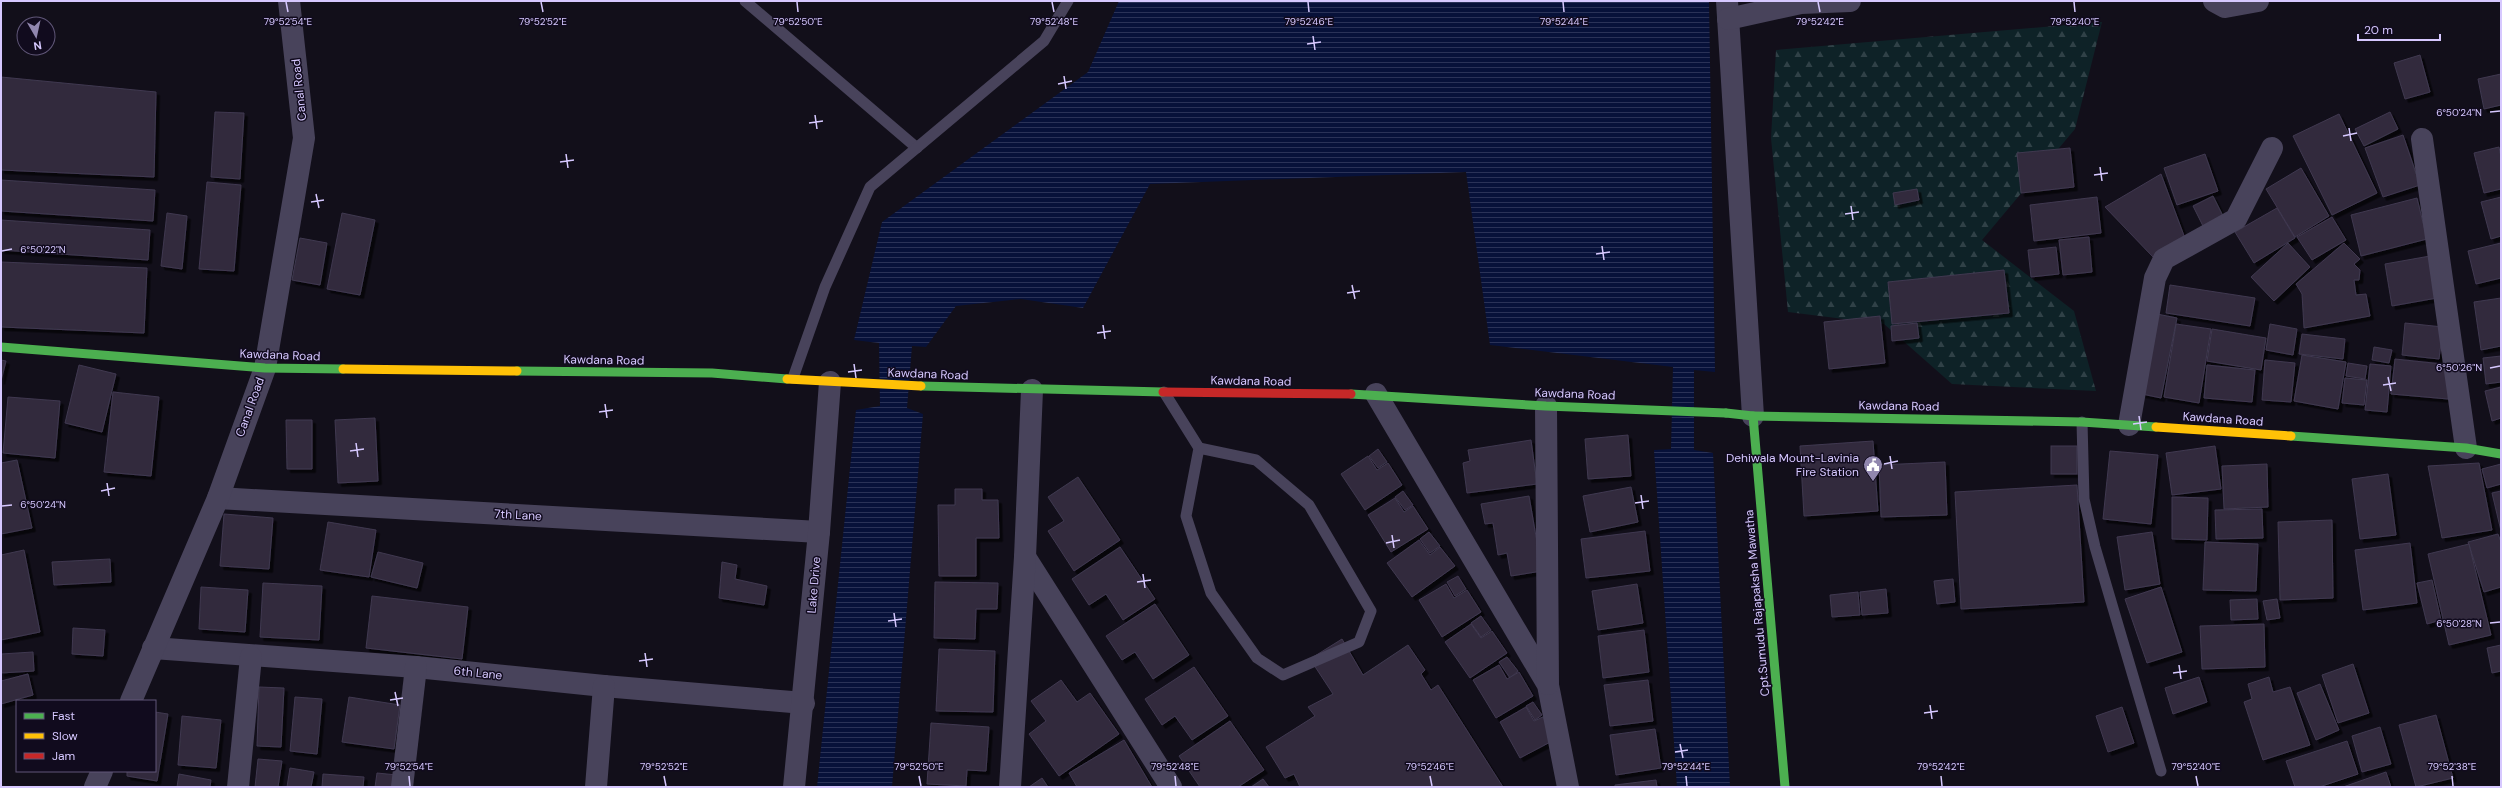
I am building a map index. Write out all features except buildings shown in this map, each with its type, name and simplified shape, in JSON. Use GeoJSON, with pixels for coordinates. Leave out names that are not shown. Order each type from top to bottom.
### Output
{"type":"FeatureCollection","features":[{"type":"Feature","properties":{"kind":"main road","name":"Kawdana Road"},"geometry":{"type":"LineString","coordinates":[[1,347],[265,368],[712,373],[866,384],[1032,390],[1376,394],[1546,406],[1621,408],[1753,416],[2082,422],[2466,448],[2501,454]]}},
{"type":"Feature","properties":{"kind":"main road","name":"Cpt.Sumudu Rajapaksha Mawatha"},"geometry":{"type":"LineString","coordinates":[[1753,416],[1785,787]]}},
{"type":"Feature","properties":{"kind":"street","name":"Canal Road"},"geometry":{"type":"LineString","coordinates":[[131,700],[152,648],[218,498],[265,368],[304,138],[289,1]]}},
{"type":"Feature","properties":{"kind":"street"},"geometry":{"type":"LineString","coordinates":[[1753,416],[1728,10],[1801,3],[1850,1]]}},
{"type":"Feature","properties":{"kind":"street"},"geometry":{"type":"LineString","coordinates":[[2214,1],[2225,8],[2258,1]]}},
{"type":"Feature","properties":{"kind":"street"},"geometry":{"type":"LineString","coordinates":[[2422,139],[2466,448]]}},
{"type":"Feature","properties":{"kind":"street"},"geometry":{"type":"LineString","coordinates":[[2129,425],[2155,278],[2164,259],[2236,219],[2272,148]]}},
{"type":"Feature","properties":{"kind":"street","name":"Lake Drive"},"geometry":{"type":"LineString","coordinates":[[794,787],[804,703],[830,382]]}},
{"type":"Feature","properties":{"kind":"street"},"geometry":{"type":"LineString","coordinates":[[1010,787],[1025,557],[1032,390]]}},
{"type":"Feature","properties":{"kind":"street"},"geometry":{"type":"LineString","coordinates":[[1376,394],[1548,685]]}},
{"type":"Feature","properties":{"kind":"street"},"geometry":{"type":"LineString","coordinates":[[1546,406],[1548,685],[1568,787]]}},
{"type":"Feature","properties":{"kind":"street","name":"7th Lane"},"geometry":{"type":"LineString","coordinates":[[218,498],[819,532]]}},
{"type":"Feature","properties":{"kind":"street"},"geometry":{"type":"LineString","coordinates":[[1025,557],[1171,787]]}},
{"type":"Feature","properties":{"kind":"street","name":"6th Lane"},"geometry":{"type":"LineString","coordinates":[[152,648],[251,657],[416,667],[604,686],[804,703]]}},
{"type":"Feature","properties":{"kind":"street"},"geometry":{"type":"LineString","coordinates":[[238,787],[251,657]]}},
{"type":"Feature","properties":{"kind":"street"},"geometry":{"type":"LineString","coordinates":[[402,787],[416,667]]}},
{"type":"Feature","properties":{"kind":"street"},"geometry":{"type":"LineString","coordinates":[[596,787],[604,686]]}},
{"type":"Feature","properties":{"kind":"street"},"geometry":{"type":"LineString","coordinates":[[95,787],[102,772]]}},
{"type":"Feature","properties":{"kind":"lane"},"geometry":{"type":"LineString","coordinates":[[746,1],[917,148]]}},
{"type":"Feature","properties":{"kind":"lane"},"geometry":{"type":"LineString","coordinates":[[793,378],[825,287],[870,187],[1044,41],[1068,1]]}},
{"type":"Feature","properties":{"kind":"lane"},"geometry":{"type":"LineString","coordinates":[[1164,392],[1199,448],[1186,516],[1211,593],[1257,658],[1283,675],[1359,642],[1371,611],[1309,505],[1256,460],[1199,448]]}},
{"type":"Feature","properties":{"kind":"lane"},"geometry":{"type":"LineString","coordinates":[[2082,422],[2084,499],[2095,547],[2161,770]]}},
{"type":"Feature","properties":{"kind":"green space"},"geometry":{"type":"Polygon","coordinates":[[[2102,22],[2075,129],[1982,240],[2074,311],[2096,391],[1952,384],[1884,324],[1788,312],[1771,138],[1776,50],[2102,22]]]}},
{"type":"Feature","properties":{"kind":"shaded area"},"geometry":{"type":"Polygon","coordinates":[[[1119,1],[1709,1],[1715,372],[1694,370],[1694,450],[1713,453],[1730,787],[1677,787],[1654,450],[1671,449],[1673,367],[1490,345],[1466,172],[1150,184],[1083,308],[1021,299],[956,306],[926,347],[912,346],[907,408],[923,414],[892,787],[817,787],[856,410],[880,406],[879,343],[854,340],[882,222],[1088,72],[1119,1]]]}},
{"type":"Feature","properties":{"kind":"traffic: fast"},"geometry":{"type":"LineString","coordinates":[[1,347],[265,368],[343,369]]}},
{"type":"Feature","properties":{"kind":"traffic: fast"},"geometry":{"type":"LineString","coordinates":[[517,371],[712,373],[787,379]]}},
{"type":"Feature","properties":{"kind":"traffic: fast"},"geometry":{"type":"LineString","coordinates":[[921,386],[1163,392]]}},
{"type":"Feature","properties":{"kind":"traffic: fast"},"geometry":{"type":"LineString","coordinates":[[1351,394],[1546,406],[1726,413]]}},
{"type":"Feature","properties":{"kind":"traffic: fast"},"geometry":{"type":"LineString","coordinates":[[1726,413],[1753,416],[1785,787]]}},
{"type":"Feature","properties":{"kind":"traffic: fast"},"geometry":{"type":"LineString","coordinates":[[1753,416],[2082,422],[2156,427]]}},
{"type":"Feature","properties":{"kind":"traffic: fast"},"geometry":{"type":"LineString","coordinates":[[2291,436],[2466,448],[2501,454]]}},
{"type":"Feature","properties":{"kind":"traffic: slow"},"geometry":{"type":"LineString","coordinates":[[343,369],[517,371]]}},
{"type":"Feature","properties":{"kind":"traffic: slow"},"geometry":{"type":"LineString","coordinates":[[787,379],[921,386]]}},
{"type":"Feature","properties":{"kind":"traffic: slow"},"geometry":{"type":"LineString","coordinates":[[2156,427],[2291,436]]}},
{"type":"Feature","properties":{"kind":"traffic: jam"},"geometry":{"type":"LineString","coordinates":[[1163,392],[1351,394]]}},
{"type":"Feature","properties":{"kind":"place","name":"Dehiwala Mount-Lavinia Fire Station"},"geometry":{"type":"Point","coordinates":[1873,482]}}]}
